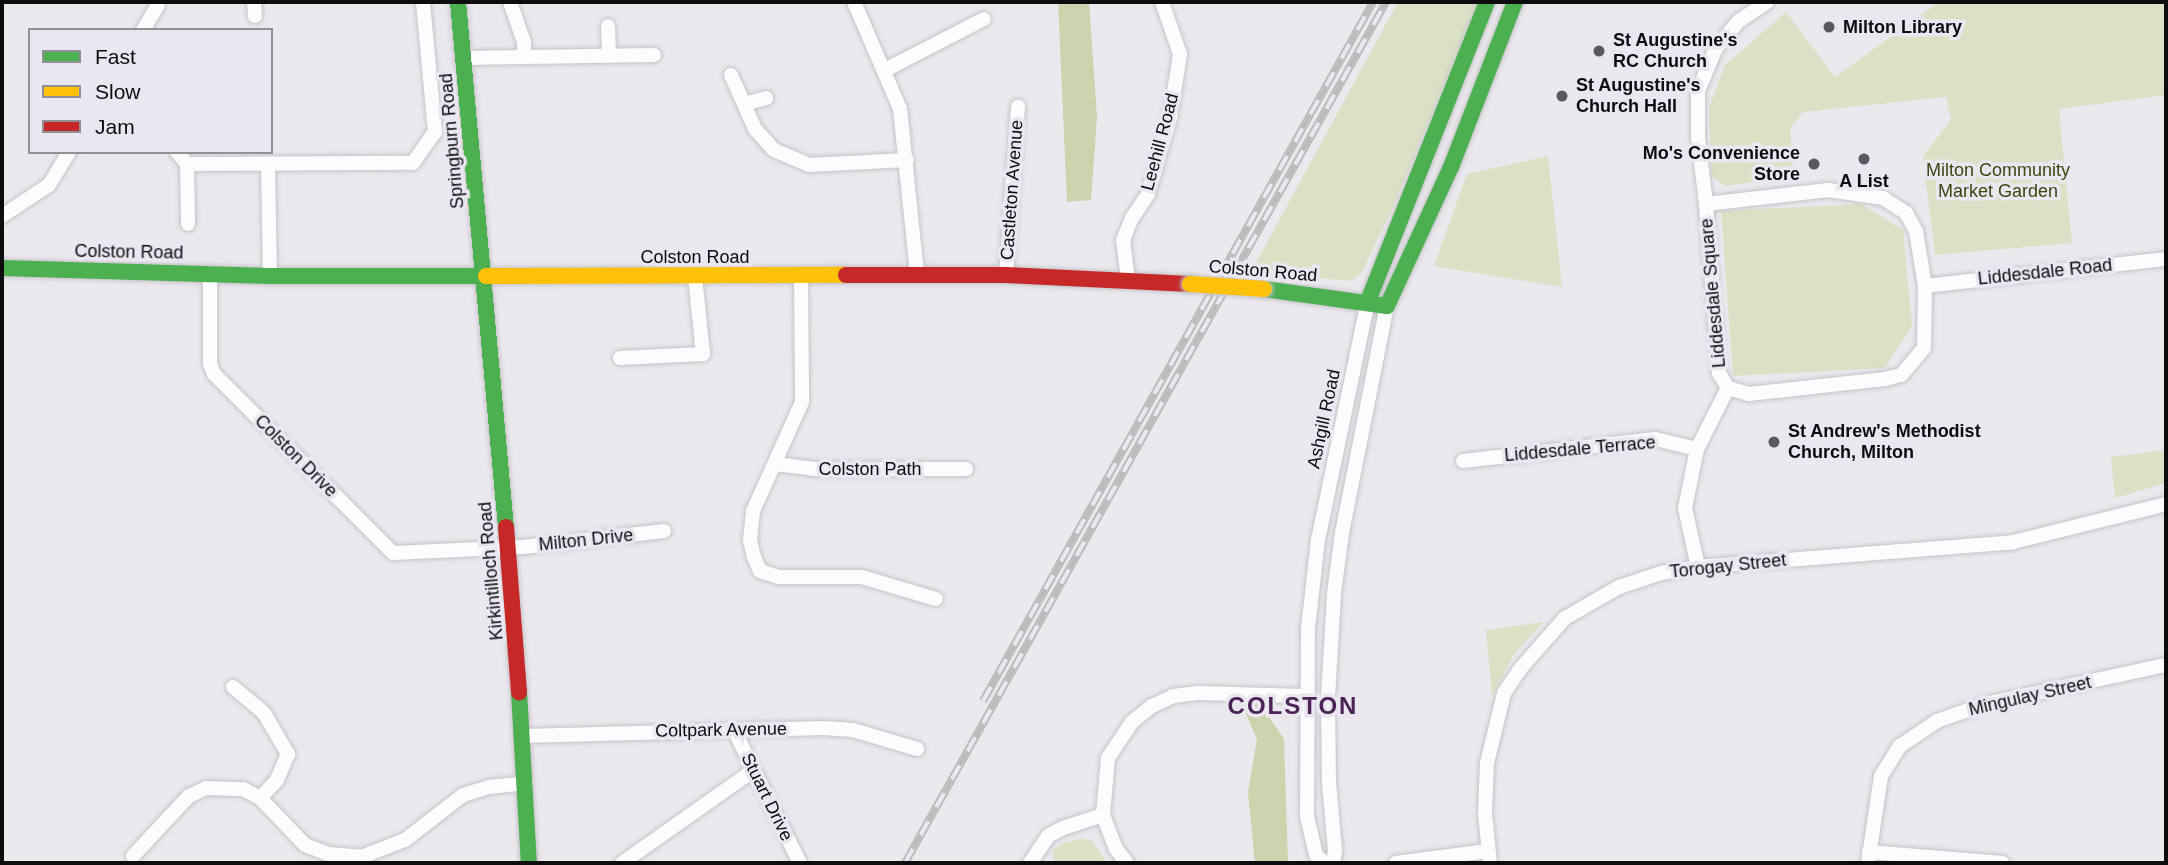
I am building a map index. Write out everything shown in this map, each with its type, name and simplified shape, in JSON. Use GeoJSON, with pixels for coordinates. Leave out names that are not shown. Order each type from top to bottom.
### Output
{"type":"FeatureCollection","features":[{"type":"Feature","properties":{"kind":"street"},"geometry":{"type":"LineString","coordinates":[[187,164],[412,163],[435,132],[423,2]]}},
{"type":"Feature","properties":{"kind":"street","name":"Springburn Road"},"geometry":{"type":"LineString","coordinates":[[458,2],[484,276]]}},
{"type":"Feature","properties":{"kind":"street"},"geometry":{"type":"LineString","coordinates":[[510,2],[524,42],[524,57]]}},
{"type":"Feature","properties":{"kind":"street"},"geometry":{"type":"LineString","coordinates":[[854,2],[900,108],[908,160],[917,274]]}},
{"type":"Feature","properties":{"kind":"street","name":"Leehill Road"},"geometry":{"type":"LineString","coordinates":[[1128,280],[1123,240],[1132,218],[1148,194],[1170,118],[1180,54],[1162,2]]}},
{"type":"Feature","properties":{"kind":"street","name":"Ashgill Road"},"geometry":{"type":"LineString","coordinates":[[1324,863],[1316,855],[1307,817],[1305,696],[1308,628],[1316,553],[1368,301],[1387,247],[1487,2]]}},
{"type":"Feature","properties":{"kind":"street"},"geometry":{"type":"LineString","coordinates":[[1333,863],[1335,851],[1329,782],[1328,698],[1334,593],[1342,533],[1387,306],[1451,167],[1515,2]]}},
{"type":"Feature","properties":{"kind":"street"},"geometry":{"type":"LineString","coordinates":[[1706,204],[1698,137],[1698,91],[1716,48],[1738,21],[1767,2]]}},
{"type":"Feature","properties":{"kind":"street"},"geometry":{"type":"LineString","coordinates":[[144,28],[158,5]]}},
{"type":"Feature","properties":{"kind":"street"},"geometry":{"type":"LineString","coordinates":[[884,70],[984,19]]}},
{"type":"Feature","properties":{"kind":"street"},"geometry":{"type":"LineString","coordinates":[[608,26],[609,55]]}},
{"type":"Feature","properties":{"kind":"street"},"geometry":{"type":"LineString","coordinates":[[463,58],[654,55]]}},
{"type":"Feature","properties":{"kind":"street"},"geometry":{"type":"LineString","coordinates":[[731,75],[755,129],[774,150],[809,165],[908,160]]}},
{"type":"Feature","properties":{"kind":"street"},"geometry":{"type":"LineString","coordinates":[[744,104],[766,98]]}},
{"type":"Feature","properties":{"kind":"street","name":"Castleton Avenue"},"geometry":{"type":"LineString","coordinates":[[1006,275],[1018,106]]}},
{"type":"Feature","properties":{"kind":"street"},"geometry":{"type":"LineString","coordinates":[[2,216],[49,185],[68,154]]}},
{"type":"Feature","properties":{"kind":"street"},"geometry":{"type":"LineString","coordinates":[[179,154],[187,164],[188,224]]}},
{"type":"Feature","properties":{"kind":"street"},"geometry":{"type":"LineString","coordinates":[[268,164],[270,276]]}},
{"type":"Feature","properties":{"kind":"street","name":"Liddesdale Square"},"geometry":{"type":"LineString","coordinates":[[1828,190],[1883,198],[1906,213],[1916,231],[1925,286],[1924,348],[1901,375],[1885,379],[1749,394],[1728,388],[1719,373],[1706,204],[1828,190]]}},
{"type":"Feature","properties":{"kind":"street","name":"Liddesdale Road"},"geometry":{"type":"LineString","coordinates":[[1925,286],[2166,259]]}},
{"type":"Feature","properties":{"kind":"street","name":"Colston Road"},"geometry":{"type":"LineString","coordinates":[[2,268],[270,276],[1006,275],[1264,289],[1368,301],[1387,306]]}},
{"type":"Feature","properties":{"kind":"street","name":"Colston Drive"},"geometry":{"type":"LineString","coordinates":[[210,273],[210,364],[214,374],[393,553],[509,548]]}},
{"type":"Feature","properties":{"kind":"street"},"geometry":{"type":"LineString","coordinates":[[801,275],[802,402],[753,511],[750,526],[754,557],[760,571],[779,577],[862,577],[936,599]]}},
{"type":"Feature","properties":{"kind":"street","name":"Kirkintilloch Road"},"geometry":{"type":"LineString","coordinates":[[484,276],[509,548],[529,863]]}},
{"type":"Feature","properties":{"kind":"street"},"geometry":{"type":"LineString","coordinates":[[621,358],[703,354],[695,276]]}},
{"type":"Feature","properties":{"kind":"street"},"geometry":{"type":"LineString","coordinates":[[1698,567],[1685,508],[1697,449],[1728,388]]}},
{"type":"Feature","properties":{"kind":"street","name":"Liddesdale Terrace"},"geometry":{"type":"LineString","coordinates":[[1463,461],[1656,439],[1697,449]]}},
{"type":"Feature","properties":{"kind":"street","name":"Colston Path"},"geometry":{"type":"LineString","coordinates":[[775,464],[813,469],[966,468]]}},
{"type":"Feature","properties":{"kind":"street","name":"Torogay Street"},"geometry":{"type":"LineString","coordinates":[[1489,857],[1485,814],[1491,738],[1504,693],[1521,668],[1565,618],[1619,587],[1661,573],[1698,567],[2013,542],[2166,504]]}},
{"type":"Feature","properties":{"kind":"street","name":"Milton Drive"},"geometry":{"type":"LineString","coordinates":[[509,548],[664,531]]}},
{"type":"Feature","properties":{"kind":"street","name":"Mingulay Street"},"geometry":{"type":"LineString","coordinates":[[1868,858],[1881,776],[1900,746],[1937,721],[1985,704],[2166,666]]}},
{"type":"Feature","properties":{"kind":"street"},"geometry":{"type":"LineString","coordinates":[[233,687],[264,713],[288,754],[277,780],[260,799]]}},
{"type":"Feature","properties":{"kind":"street"},"geometry":{"type":"LineString","coordinates":[[1127,863],[1116,849],[1103,815],[1108,758],[1132,722],[1152,706],[1173,696],[1305,696]]}},
{"type":"Feature","properties":{"kind":"street","name":"Coltpark Avenue"},"geometry":{"type":"LineString","coordinates":[[523,736],[734,730],[853,730],[917,749]]}},
{"type":"Feature","properties":{"kind":"street","name":"Stuart Drive"},"geometry":{"type":"LineString","coordinates":[[734,730],[800,863]]}},
{"type":"Feature","properties":{"kind":"street"},"geometry":{"type":"LineString","coordinates":[[622,863],[754,770]]}},
{"type":"Feature","properties":{"kind":"street"},"geometry":{"type":"LineString","coordinates":[[133,856],[189,796],[206,788],[243,789],[260,799],[305,845],[329,854],[361,858],[405,840],[463,795],[489,787],[526,783]]}},
{"type":"Feature","properties":{"kind":"street"},"geometry":{"type":"LineString","coordinates":[[1030,863],[1048,836],[1063,828],[1103,815]]}},
{"type":"Feature","properties":{"kind":"street"},"geometry":{"type":"LineString","coordinates":[[1396,863],[1489,857]]}},
{"type":"Feature","properties":{"kind":"street"},"geometry":{"type":"LineString","coordinates":[[1868,858],[2003,863]]}},
{"type":"Feature","properties":{"kind":"green space"},"geometry":{"type":"Polygon","coordinates":[[[1058,2],[1089,2],[1097,117],[1091,200],[1067,202],[1058,2]]]}},
{"type":"Feature","properties":{"kind":"green space"},"geometry":{"type":"Polygon","coordinates":[[[1398,2],[1478,2],[1393,207],[1361,274],[1351,281],[1251,272],[1398,2]]]}},
{"type":"Feature","properties":{"kind":"green space","name":"Milton Community Market Garden"},"geometry":{"type":"Polygon","coordinates":[[[1939,2],[2166,2],[2166,95],[2059,109],[2072,243],[1935,255],[1923,157],[1951,119],[1946,97],[1803,112],[1790,129],[1794,176],[1725,186],[1712,176],[1709,108],[1725,65],[1786,12],[1835,77],[1939,2]]]}},
{"type":"Feature","properties":{"kind":"green space"},"geometry":{"type":"Polygon","coordinates":[[[1548,156],[1562,287],[1434,266],[1467,174],[1548,156]]]}},
{"type":"Feature","properties":{"kind":"green space"},"geometry":{"type":"Polygon","coordinates":[[[1861,204],[1903,230],[1912,326],[1885,368],[1733,376],[1721,211],[1861,204]]]}},
{"type":"Feature","properties":{"kind":"green space"},"geometry":{"type":"Polygon","coordinates":[[[2166,450],[2166,483],[2115,498],[2111,457],[2166,450]]]}},
{"type":"Feature","properties":{"kind":"green space"},"geometry":{"type":"Polygon","coordinates":[[[1544,622],[1514,654],[1492,696],[1486,630],[1544,622]]]}},
{"type":"Feature","properties":{"kind":"green space"},"geometry":{"type":"Polygon","coordinates":[[[1241,703],[1261,705],[1284,739],[1288,863],[1255,863],[1248,792],[1257,739],[1241,703]]]}},
{"type":"Feature","properties":{"kind":"green space"},"geometry":{"type":"Polygon","coordinates":[[[1082,838],[1092,841],[1107,863],[1054,863],[1052,850],[1082,838]]]}},
{"type":"Feature","properties":{"kind":"railway"},"geometry":{"type":"LineString","coordinates":[[983,701],[1373,2]]}},
{"type":"Feature","properties":{"kind":"railway"},"geometry":{"type":"LineString","coordinates":[[905,863],[1386,2]]}},
{"type":"Feature","properties":{"kind":"traffic: fast"},"geometry":{"type":"LineString","coordinates":[[458,2],[506,527]]}},
{"type":"Feature","properties":{"kind":"traffic: fast"},"geometry":{"type":"LineString","coordinates":[[1368,301],[1487,2]]}},
{"type":"Feature","properties":{"kind":"traffic: fast"},"geometry":{"type":"LineString","coordinates":[[1264,289],[1387,306],[1451,167],[1515,2]]}},
{"type":"Feature","properties":{"kind":"traffic: fast"},"geometry":{"type":"LineString","coordinates":[[2,268],[270,276],[486,276]]}},
{"type":"Feature","properties":{"kind":"traffic: fast"},"geometry":{"type":"LineString","coordinates":[[519,692],[529,863]]}},
{"type":"Feature","properties":{"kind":"traffic: slow"},"geometry":{"type":"LineString","coordinates":[[486,276],[846,275]]}},
{"type":"Feature","properties":{"kind":"traffic: slow"},"geometry":{"type":"LineString","coordinates":[[1190,284],[1264,289]]}},
{"type":"Feature","properties":{"kind":"traffic: jam"},"geometry":{"type":"LineString","coordinates":[[846,275],[1006,275],[1190,284]]}},
{"type":"Feature","properties":{"kind":"traffic: jam"},"geometry":{"type":"LineString","coordinates":[[506,527],[519,692]]}},
{"type":"Feature","properties":{"kind":"place","name":"Milton Library"},"geometry":{"type":"Point","coordinates":[1829,27]}},
{"type":"Feature","properties":{"kind":"place","name":"St Augustine's RC Church"},"geometry":{"type":"Point","coordinates":[1599,51]}},
{"type":"Feature","properties":{"kind":"place","name":"St Augustine's Church Hall"},"geometry":{"type":"Point","coordinates":[1562,96]}},
{"type":"Feature","properties":{"kind":"place","name":"A List"},"geometry":{"type":"Point","coordinates":[1864,159]}},
{"type":"Feature","properties":{"kind":"place","name":"Mo's Convenience Store"},"geometry":{"type":"Point","coordinates":[1814,164]}},
{"type":"Feature","properties":{"kind":"place","name":"St Andrew's Methodist Church, Milton"},"geometry":{"type":"Point","coordinates":[1774,442]}},
{"type":"Feature","properties":{"kind":"district","name":"COLSTON"},"geometry":{"type":"Point","coordinates":[1293,706]}}]}
